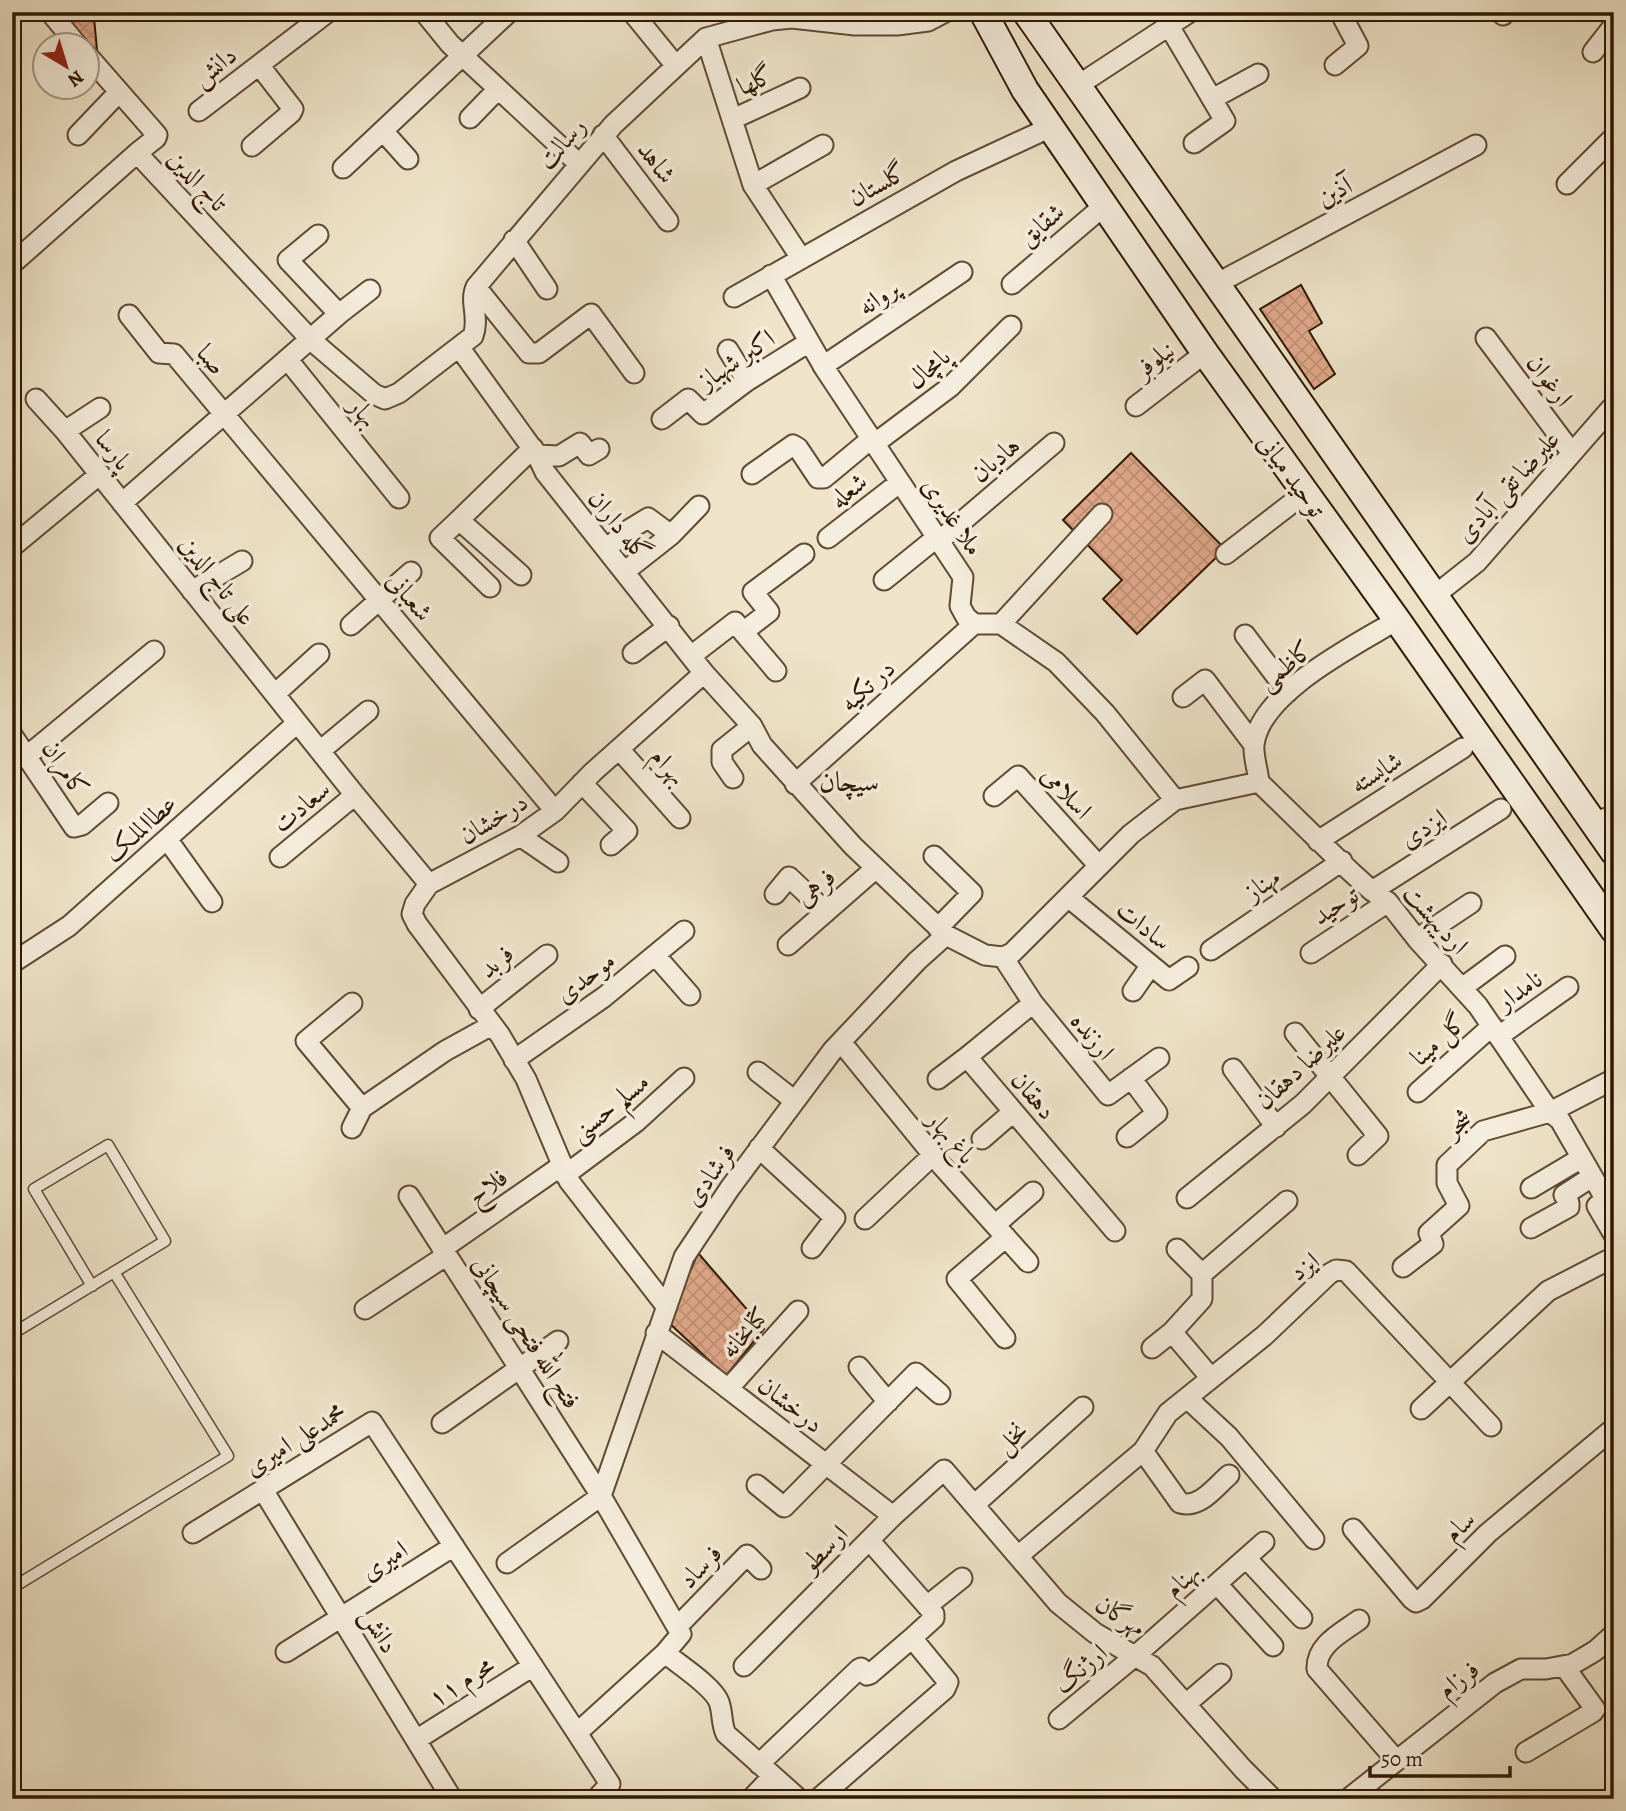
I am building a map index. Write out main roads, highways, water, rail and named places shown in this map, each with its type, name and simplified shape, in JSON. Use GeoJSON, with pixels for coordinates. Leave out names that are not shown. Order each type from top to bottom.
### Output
{"type":"FeatureCollection","features":[{"type":"Feature","properties":{"kind":"main road","name":"توحید میانی"},"geometry":{"type":"LineString","coordinates":[[983,12],[1025,90],[1205,353],[1397,620],[1614,930]]}},
{"type":"Feature","properties":{"kind":"main road","name":"توحید میانی"},"geometry":{"type":"LineString","coordinates":[[1026,12],[1434,596],[1603,819],[1614,852]]}},
{"type":"Feature","properties":{"kind":"district","name":"سیچان"},"geometry":{"type":"Point","coordinates":[849,781]}}]}
